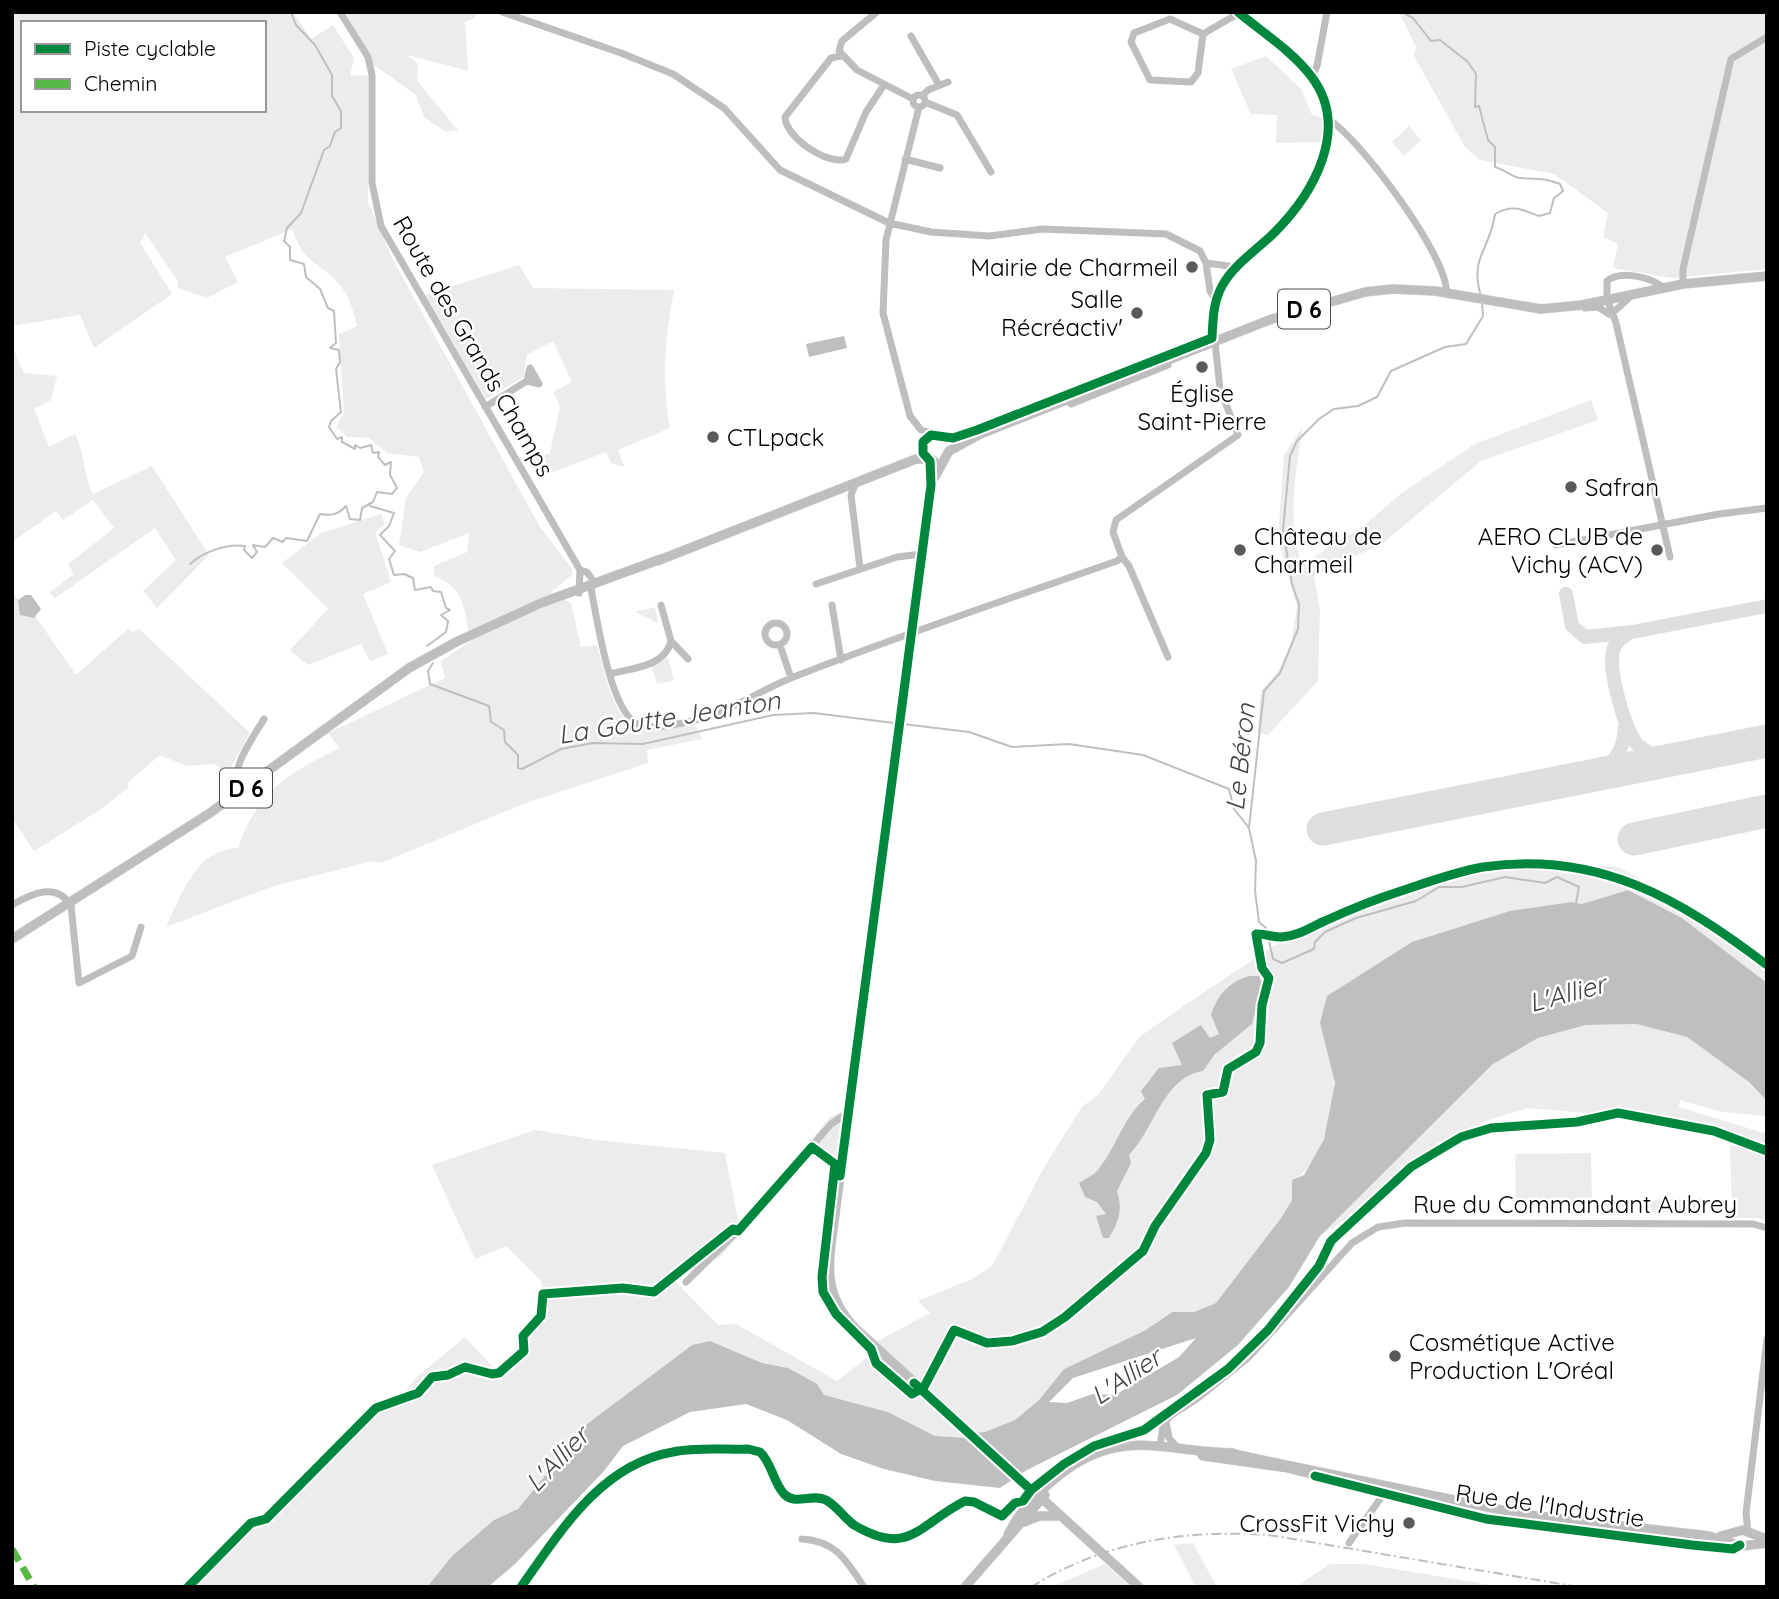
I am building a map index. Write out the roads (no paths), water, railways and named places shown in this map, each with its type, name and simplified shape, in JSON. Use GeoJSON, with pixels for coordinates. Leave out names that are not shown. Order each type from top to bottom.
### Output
{"type":"FeatureCollection","features":[{"type":"Feature","properties":{"kind":"main road"},"geometry":{"type":"LineString","coordinates":[[1216,335],[1216,301],[1233,270],[1282,224],[1312,182],[1328,143],[1324,99],[1312,76],[1239,13]]}},
{"type":"Feature","properties":{"kind":"main road","name":"D 6"},"geometry":{"type":"LineString","coordinates":[[1110,383],[1216,335],[1363,288],[1410,286],[1524,308],[1563,307],[1663,287],[1767,276]]}},
{"type":"Feature","properties":{"kind":"main road","name":"D 6"},"geometry":{"type":"LineString","coordinates":[[945,438],[977,430],[1110,383],[1178,356],[1216,335],[1351,295],[1392,289],[1435,291]]}},
{"type":"Feature","properties":{"kind":"main road","name":"D 6"},"geometry":{"type":"LineString","coordinates":[[949,451],[980,434],[1064,398]]}},
{"type":"Feature","properties":{"kind":"main road"},"geometry":{"type":"LineString","coordinates":[[931,485],[949,451],[945,438],[935,434],[923,444],[931,472],[931,485],[830,1255],[832,1293],[845,1318],[1139,1587]]}},
{"type":"Feature","properties":{"kind":"main road","name":"D 6"},"geometry":{"type":"LineString","coordinates":[[12,939],[168,839],[409,668],[486,628],[813,498],[914,454],[923,444]]}},
{"type":"Feature","properties":{"kind":"main road","name":"D 6"},"geometry":{"type":"LineString","coordinates":[[813,498],[916,458],[928,460]]}},
{"type":"Feature","properties":{"kind":"main road"},"geometry":{"type":"LineString","coordinates":[[928,460],[943,460]]}},
{"type":"Feature","properties":{"kind":"main road"},"geometry":{"type":"LineString","coordinates":[[867,478],[916,463],[931,472]]}},
{"type":"Feature","properties":{"kind":"main road","name":"Rue de l'Industrie"},"geometry":{"type":"LineString","coordinates":[[1038,1497],[1091,1455],[1124,1444],[1160,1446],[1229,1453],[1457,1502],[1552,1519],[1709,1536],[1743,1537],[1765,1544]]}},
{"type":"Feature","properties":{"kind":"main road"},"geometry":{"type":"LineString","coordinates":[[965,1587],[1038,1497]]}},
{"type":"Feature","properties":{"kind":"main road"},"geometry":{"type":"LineString","coordinates":[[1008,1535],[1020,1511],[1038,1497]]}},
{"type":"Feature","properties":{"kind":"main road"},"geometry":{"type":"LineString","coordinates":[[1016,1526],[1029,1518],[1059,1516]]}},
{"type":"Feature","properties":{"kind":"street","name":"Route des Grands Champs"},"geometry":{"type":"LineString","coordinates":[[340,12],[368,57],[372,75],[372,183],[381,226],[580,570],[587,572],[593,585]]}},
{"type":"Feature","properties":{"kind":"street"},"geometry":{"type":"LineString","coordinates":[[502,12],[632,56],[673,74],[724,107],[780,170],[889,223],[931,232],[989,236],[1043,229],[1148,231],[1175,237],[1200,251],[1206,263],[1210,291],[1216,301]]}},
{"type":"Feature","properties":{"kind":"street"},"geometry":{"type":"LineString","coordinates":[[877,12],[842,41],[839,46],[842,56],[857,70],[884,85],[913,99],[917,95],[922,102],[957,115],[991,172]]}},
{"type":"Feature","properties":{"kind":"street"},"geometry":{"type":"LineString","coordinates":[[1312,76],[1317,66],[1327,12]]}},
{"type":"Feature","properties":{"kind":"street"},"geometry":{"type":"LineString","coordinates":[[1203,34],[1239,13]]}},
{"type":"Feature","properties":{"kind":"street"},"geometry":{"type":"LineString","coordinates":[[1170,19],[1203,34],[1198,73],[1191,82],[1150,80],[1131,42],[1134,33],[1170,19]]}},
{"type":"Feature","properties":{"kind":"street"},"geometry":{"type":"LineString","coordinates":[[911,36],[939,85]]}},
{"type":"Feature","properties":{"kind":"street"},"geometry":{"type":"LineString","coordinates":[[1683,284],[1683,269],[1731,59],[1767,37]]}},
{"type":"Feature","properties":{"kind":"street"},"geometry":{"type":"LineString","coordinates":[[842,56],[831,58],[785,117],[790,130],[813,150],[837,161],[846,159],[866,112],[884,85]]}},
{"type":"Feature","properties":{"kind":"street"},"geometry":{"type":"LineString","coordinates":[[923,444],[921,430],[910,416],[883,313],[889,223],[922,102],[939,85],[948,82]]}},
{"type":"Feature","properties":{"kind":"street"},"geometry":{"type":"LineString","coordinates":[[1328,120],[1406,205],[1445,278],[1446,293]]}},
{"type":"Feature","properties":{"kind":"street"},"geometry":{"type":"LineString","coordinates":[[905,159],[940,168]]}},
{"type":"Feature","properties":{"kind":"street"},"geometry":{"type":"LineString","coordinates":[[1206,263],[1229,265],[1233,270]]}},
{"type":"Feature","properties":{"kind":"street"},"geometry":{"type":"LineString","coordinates":[[1663,287],[1656,282],[1623,275],[1613,276],[1607,281],[1670,558]]}},
{"type":"Feature","properties":{"kind":"street"},"geometry":{"type":"LineString","coordinates":[[1616,310],[1624,300],[1636,293]]}},
{"type":"Feature","properties":{"kind":"street"},"geometry":{"type":"LineString","coordinates":[[1610,299],[1616,310],[1616,323]]}},
{"type":"Feature","properties":{"kind":"street"},"geometry":{"type":"LineString","coordinates":[[1563,307],[1574,310],[1598,307],[1606,309],[1616,323]]}},
{"type":"Feature","properties":{"kind":"street"},"geometry":{"type":"LineString","coordinates":[[1168,657],[1113,532],[1116,520],[1238,435],[1220,389],[1216,335]]}},
{"type":"Feature","properties":{"kind":"street"},"geometry":{"type":"LineString","coordinates":[[1110,383],[1168,365]]}},
{"type":"Feature","properties":{"kind":"street"},"geometry":{"type":"LineString","coordinates":[[485,407],[535,376]]}},
{"type":"Feature","properties":{"kind":"street"},"geometry":{"type":"LineString","coordinates":[[921,430],[935,434]]}},
{"type":"Feature","properties":{"kind":"street"},"geometry":{"type":"LineString","coordinates":[[518,464],[527,458]]}},
{"type":"Feature","properties":{"kind":"street"},"geometry":{"type":"LineString","coordinates":[[856,483],[851,495],[860,568]]}},
{"type":"Feature","properties":{"kind":"street"},"geometry":{"type":"LineString","coordinates":[[842,488],[851,495]]}},
{"type":"Feature","properties":{"kind":"street"},"geometry":{"type":"LineString","coordinates":[[1556,545],[1663,524],[1767,508]]}},
{"type":"Feature","properties":{"kind":"street"},"geometry":{"type":"LineString","coordinates":[[816,584],[897,557],[922,554]]}},
{"type":"Feature","properties":{"kind":"street"},"geometry":{"type":"LineString","coordinates":[[593,585],[610,674],[628,716],[646,727],[714,714],[791,678],[1122,557]]}},
{"type":"Feature","properties":{"kind":"street"},"geometry":{"type":"LineString","coordinates":[[578,591],[580,570]]}},
{"type":"Feature","properties":{"kind":"street"},"geometry":{"type":"LineString","coordinates":[[661,605],[671,641],[688,659]]}},
{"type":"Feature","properties":{"kind":"street"},"geometry":{"type":"LineString","coordinates":[[832,605],[841,660]]}},
{"type":"Feature","properties":{"kind":"street"},"geometry":{"type":"LineString","coordinates":[[610,674],[656,662],[665,655],[671,641]]}},
{"type":"Feature","properties":{"kind":"street"},"geometry":{"type":"LineString","coordinates":[[780,645],[791,678]]}},
{"type":"Feature","properties":{"kind":"street"},"geometry":{"type":"LineString","coordinates":[[239,790],[236,779],[241,761],[264,719]]}},
{"type":"Feature","properties":{"kind":"street"},"geometry":{"type":"LineString","coordinates":[[12,905],[27,896],[46,891],[60,894],[69,903],[79,983],[132,956],[141,927]]}},
{"type":"Feature","properties":{"kind":"street"},"geometry":{"type":"LineString","coordinates":[[686,1282],[738,1231],[831,1124],[848,1113]]}},
{"type":"Feature","properties":{"kind":"street","name":"Rue du Commandant Aubrey"},"geometry":{"type":"LineString","coordinates":[[1166,1422],[1249,1357],[1352,1243],[1378,1227],[1405,1223],[1753,1224],[1767,1228]]}},
{"type":"Feature","properties":{"kind":"street"},"geometry":{"type":"LineString","coordinates":[[1743,1537],[1767,1339]]}},
{"type":"Feature","properties":{"kind":"street"},"geometry":{"type":"LineString","coordinates":[[1160,1446],[1166,1422]]}},
{"type":"Feature","properties":{"kind":"street"},"geometry":{"type":"LineString","coordinates":[[1166,1422],[1169,1438],[1178,1448]]}},
{"type":"Feature","properties":{"kind":"street","name":"Rue de l'Industrie"},"geometry":{"type":"LineString","coordinates":[[1197,1450],[1202,1457],[1287,1469],[1486,1519],[1733,1549],[1743,1537]]}},
{"type":"Feature","properties":{"kind":"street"},"geometry":{"type":"LineString","coordinates":[[1349,1543],[1385,1492]]}},
{"type":"Feature","properties":{"kind":"street"},"geometry":{"type":"LineString","coordinates":[[802,1539],[820,1540],[844,1557],[864,1587]]}},
{"type":"Feature","properties":{"kind":"water"},"geometry":{"type":"Polygon","coordinates":[[[844,336],[847,348],[809,357],[806,344],[844,336]]]}},
{"type":"Feature","properties":{"kind":"water"},"geometry":{"type":"Polygon","coordinates":[[[25,595],[31,595],[41,609],[34,618],[20,615],[18,600],[25,595]]]}},
{"type":"Feature","properties":{"kind":"water","name":"L'Allier"},"geometry":{"type":"Polygon","coordinates":[[[1628,890],[1682,918],[1767,983],[1767,1101],[1749,1082],[1687,1037],[1637,1024],[1586,1025],[1538,1038],[1493,1064],[1320,1236],[1289,1287],[1238,1345],[1177,1395],[1027,1470],[1000,1488],[935,1481],[884,1469],[841,1454],[787,1420],[746,1404],[690,1412],[623,1446],[604,1471],[515,1564],[488,1587],[427,1587],[452,1556],[494,1520],[518,1509],[587,1424],[692,1345],[710,1341],[762,1363],[788,1368],[817,1384],[824,1395],[888,1412],[935,1436],[968,1438],[973,1433],[985,1432],[1015,1420],[1039,1400],[1064,1369],[1144,1331],[1172,1312],[1194,1312],[1216,1303],[1281,1218],[1292,1200],[1292,1180],[1304,1175],[1324,1139],[1335,1083],[1320,1023],[1327,996],[1412,942],[1510,911],[1572,902],[1582,904],[1628,890]],[[1196,1338],[1073,1378],[1049,1402],[1067,1403],[1093,1394],[1115,1395],[1179,1357],[1196,1338]]]}},
{"type":"Feature","properties":{"kind":"water"},"geometry":{"type":"Polygon","coordinates":[[[1249,976],[1259,976],[1262,984],[1252,1024],[1214,1055],[1203,1071],[1178,1083],[1168,1094],[1129,1155],[1131,1163],[1117,1191],[1120,1204],[1118,1220],[1109,1238],[1103,1238],[1096,1216],[1106,1214],[1097,1202],[1085,1197],[1079,1183],[1096,1172],[1104,1161],[1131,1114],[1145,1099],[1141,1091],[1159,1068],[1182,1065],[1172,1043],[1201,1025],[1210,1038],[1219,1034],[1211,1015],[1217,1001],[1230,986],[1249,976]]]}},
{"type":"Feature","properties":{"kind":"waterway","name":"La Goutte Jeanton"},"geometry":{"type":"LineString","coordinates":[[190,564],[208,552],[223,547],[245,546],[244,550],[252,558],[257,552],[253,545],[265,547],[273,538],[283,542],[286,538],[307,541],[320,514],[334,514],[346,506],[350,519],[360,520],[362,508],[373,502],[377,492],[392,494],[397,488],[390,475],[391,462],[385,465],[378,457],[379,452],[373,453],[371,445],[360,448],[355,445],[355,449],[342,442],[342,437],[337,439],[329,427],[331,421],[341,412],[336,369],[340,362],[339,350],[330,348],[336,343],[334,311],[328,308],[320,289],[306,277],[304,264],[290,260],[290,247],[284,241],[287,228],[301,213],[324,150],[330,146],[335,132],[341,128],[341,111],[332,96],[332,75],[315,45],[296,25],[291,12]]}},
{"type":"Feature","properties":{"kind":"waterway","name":"Le Béron"},"geometry":{"type":"LineString","coordinates":[[1402,12],[1413,18],[1431,41],[1440,40],[1468,62],[1476,74],[1475,107],[1479,106],[1488,140],[1495,147],[1495,167],[1518,178],[1555,182],[1560,184],[1563,191],[1554,198],[1550,213],[1539,216],[1512,208],[1495,214],[1477,272],[1481,296]]}},
{"type":"Feature","properties":{"kind":"waterway","name":"Le Béron"},"geometry":{"type":"LineString","coordinates":[[1482,302],[1483,316],[1466,344],[1445,347],[1391,371],[1377,397],[1358,406],[1334,409],[1319,419],[1297,441],[1290,456],[1283,530],[1292,584],[1299,604],[1298,629],[1280,673],[1264,691],[1249,828],[1256,861],[1255,891],[1259,922],[1266,928],[1273,959],[1282,963],[1314,949],[1315,942],[1325,932],[1356,918],[1416,901],[1439,887],[1462,887],[1505,877],[1545,883],[1557,877],[1579,887],[1576,903]]}},
{"type":"Feature","properties":{"kind":"waterway","name":"La Goutte Jeanton"},"geometry":{"type":"LineString","coordinates":[[370,506],[394,513],[389,526],[380,535],[395,551],[389,559],[394,575],[404,574],[413,578],[415,590],[431,587],[433,591],[441,592],[446,608],[450,610],[441,615],[448,621],[446,632],[427,646]]}},
{"type":"Feature","properties":{"kind":"waterway","name":"La Goutte Jeanton"},"geometry":{"type":"LineString","coordinates":[[433,663],[428,671],[430,684],[489,706],[491,722],[504,730],[505,742],[518,755],[518,768],[522,769],[561,749],[593,743],[643,744],[773,715],[814,713],[894,723]]}},
{"type":"Feature","properties":{"kind":"waterway","name":"La Goutte Jeanton"},"geometry":{"type":"LineString","coordinates":[[903,724],[969,732],[1012,747],[1069,744],[1143,755],[1229,789],[1234,809],[1249,828]]}},
{"type":"Feature","properties":{"kind":"railway"},"geometry":{"type":"LineString","coordinates":[[1031,1587],[1087,1559],[1116,1549],[1206,1534],[1269,1535],[1579,1587]]}},
{"type":"Feature","properties":{"kind":"place","name":"Mairie de Charmeil"},"geometry":{"type":"Point","coordinates":[1192,267]}},
{"type":"Feature","properties":{"kind":"place","name":"Salle Récréactiv'"},"geometry":{"type":"Point","coordinates":[1137,313]}},
{"type":"Feature","properties":{"kind":"place","name":"Église Saint-Pierre"},"geometry":{"type":"Point","coordinates":[1202,367]}},
{"type":"Feature","properties":{"kind":"place","name":"CTLpack"},"geometry":{"type":"Point","coordinates":[713,437]}},
{"type":"Feature","properties":{"kind":"place","name":"Safran"},"geometry":{"type":"Point","coordinates":[1571,487]}},
{"type":"Feature","properties":{"kind":"place","name":"Château de Charmeil"},"geometry":{"type":"Point","coordinates":[1240,550]}},
{"type":"Feature","properties":{"kind":"place","name":"AERO CLUB de Vichy (ACV)"},"geometry":{"type":"Point","coordinates":[1657,550]}},
{"type":"Feature","properties":{"kind":"place","name":"Cosmétique Active Production L'Oréal"},"geometry":{"type":"Point","coordinates":[1395,1356]}},
{"type":"Feature","properties":{"kind":"place","name":"CrossFit Vichy"},"geometry":{"type":"Point","coordinates":[1409,1523]}}]}
